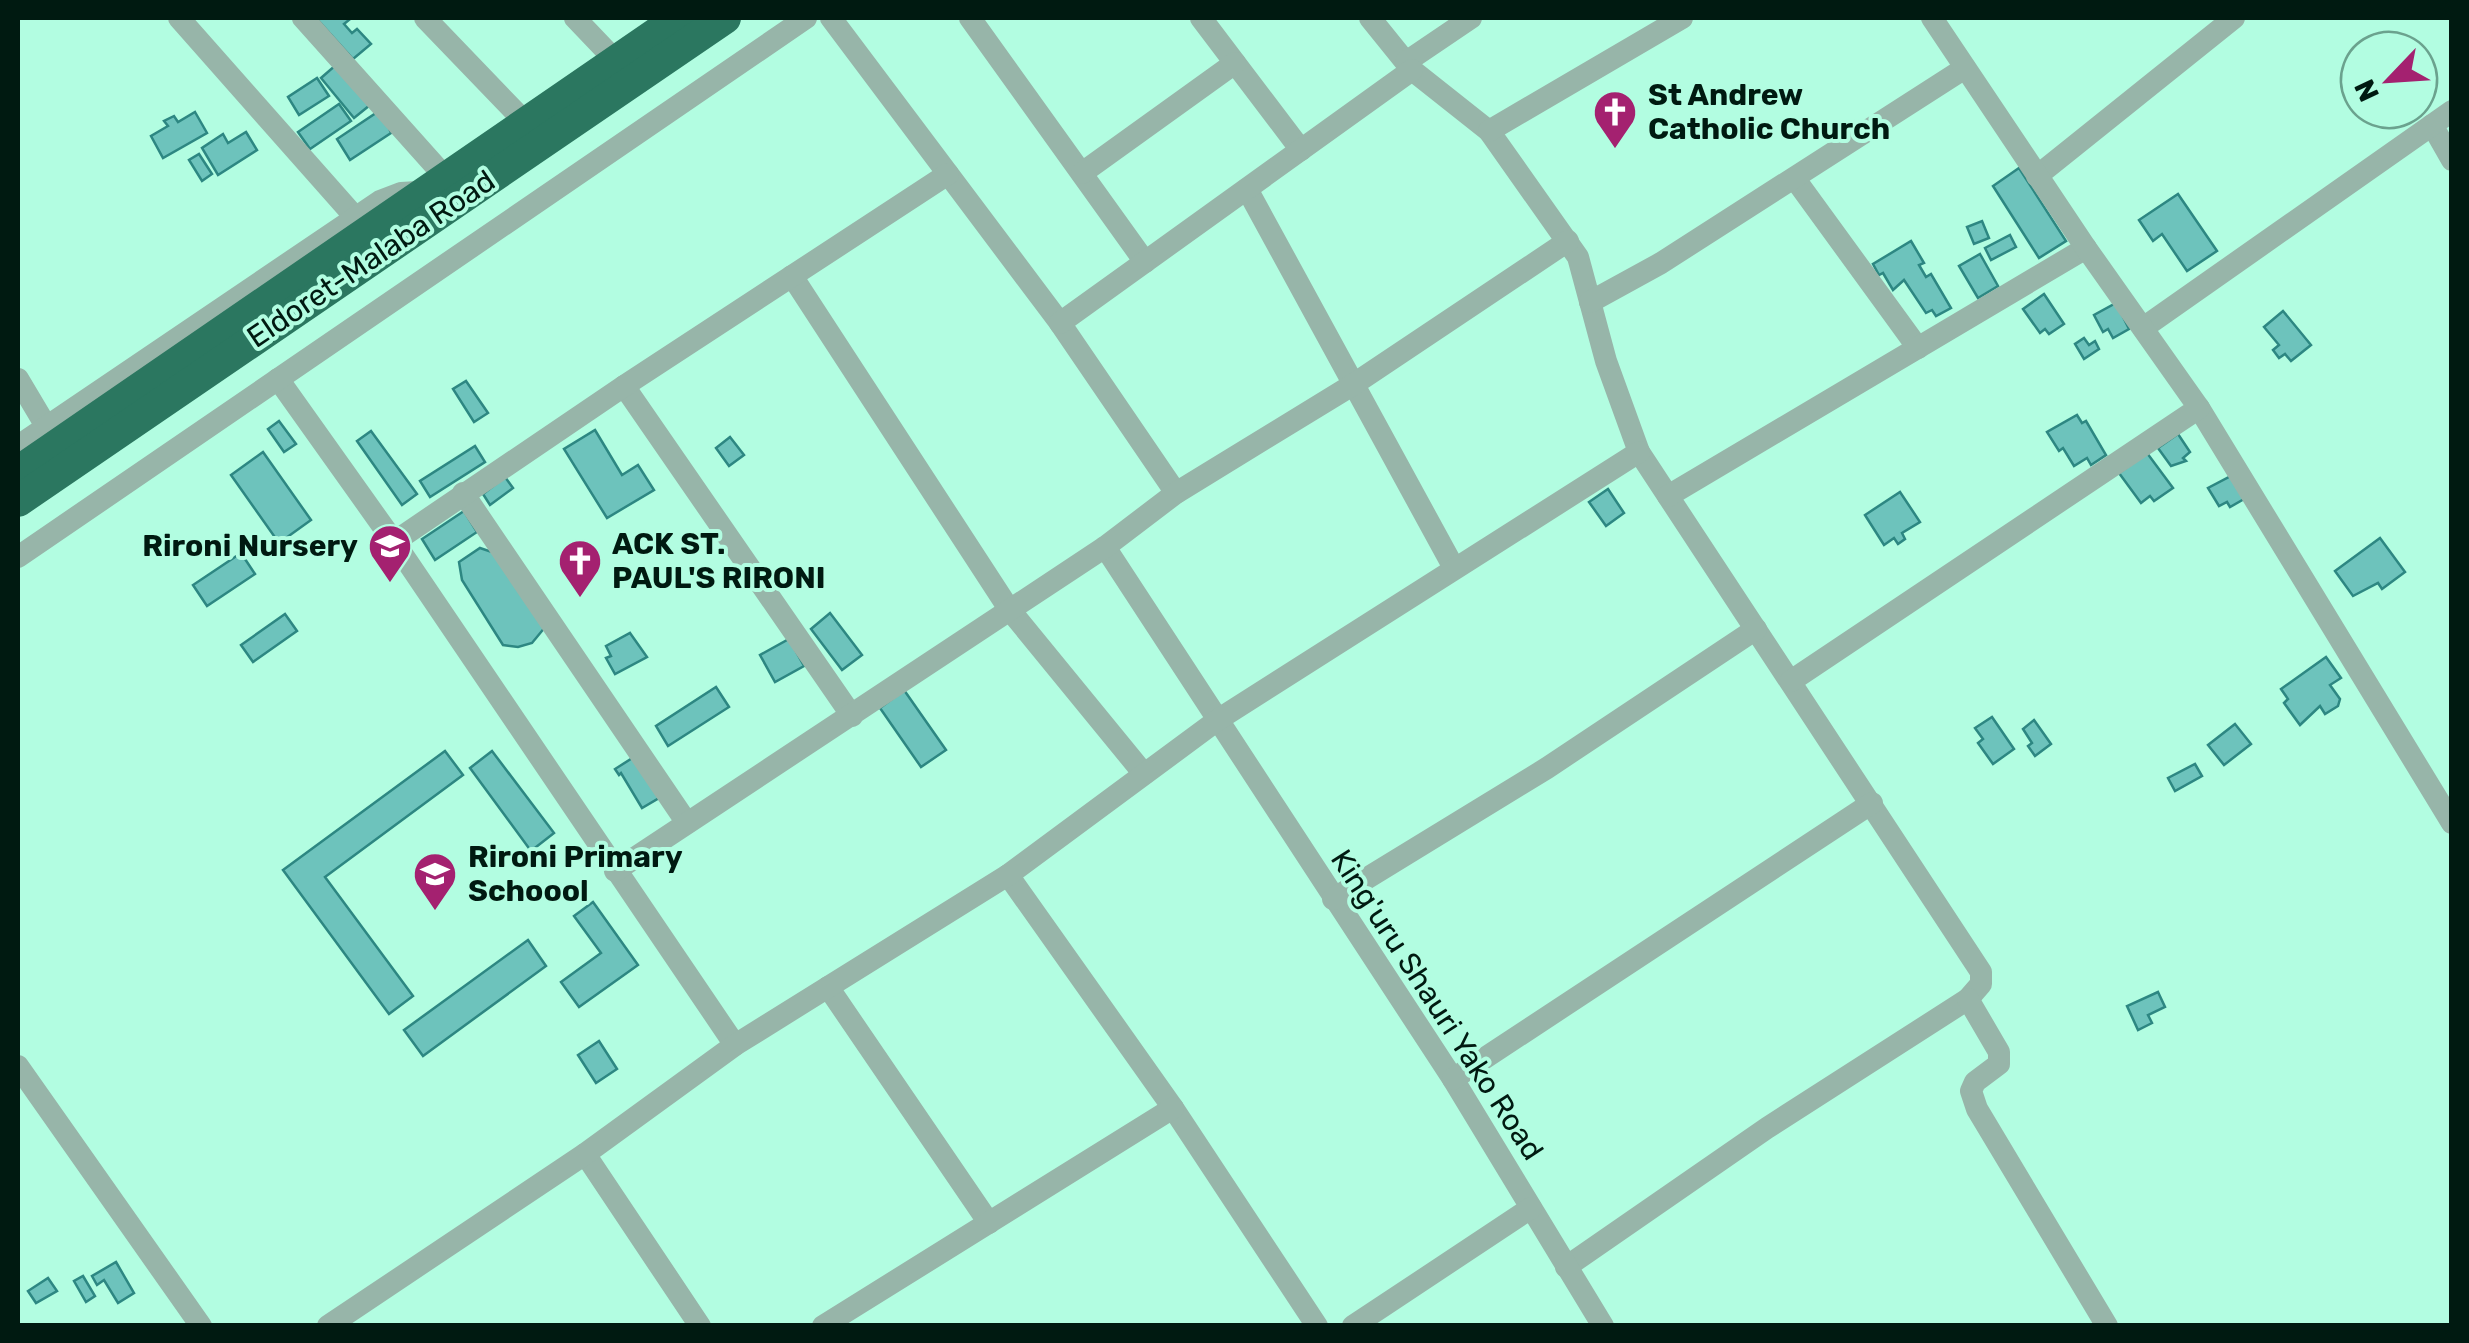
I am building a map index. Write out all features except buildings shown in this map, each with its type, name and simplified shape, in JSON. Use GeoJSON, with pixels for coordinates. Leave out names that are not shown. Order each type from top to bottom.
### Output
{"type":"FeatureCollection","features":[{"type":"Feature","properties":{"kind":"highway","name":"Eldoret-Malaba Road"},"geometry":{"type":"LineString","coordinates":[[18,472],[680,18]]}},
{"type":"Feature","properties":{"kind":"highway","name":"Eldoret-Malaba Road"},"geometry":{"type":"LineString","coordinates":[[18,501],[724,18]]}},
{"type":"Feature","properties":{"kind":"street"},"geometry":{"type":"LineString","coordinates":[[179,18],[355,217]]}},
{"type":"Feature","properties":{"kind":"street"},"geometry":{"type":"LineString","coordinates":[[303,18],[436,185]]}},
{"type":"Feature","properties":{"kind":"street"},"geometry":{"type":"LineString","coordinates":[[425,18],[526,123]]}},
{"type":"Feature","properties":{"kind":"street"},"geometry":{"type":"LineString","coordinates":[[575,18],[616,61]]}},
{"type":"Feature","properties":{"kind":"street"},"geometry":{"type":"LineString","coordinates":[[18,556],[806,18]]}},
{"type":"Feature","properties":{"kind":"street"},"geometry":{"type":"LineString","coordinates":[[832,18],[1060,323],[1176,493]]}},
{"type":"Feature","properties":{"kind":"street"},"geometry":{"type":"LineString","coordinates":[[970,18],[1145,262]]}},
{"type":"Feature","properties":{"kind":"street"},"geometry":{"type":"LineString","coordinates":[[1201,18],[1301,150]]}},
{"type":"Feature","properties":{"kind":"street"},"geometry":{"type":"LineString","coordinates":[[1370,18],[1410,66],[1489,131],[1568,241],[1578,257],[1606,361],[1639,452],[1982,972],[1981,984],[1968,999],[1767,1128],[1566,1266]]}},
{"type":"Feature","properties":{"kind":"street"},"geometry":{"type":"LineString","coordinates":[[1060,323],[1301,150],[1471,18]]}},
{"type":"Feature","properties":{"kind":"street"},"geometry":{"type":"LineString","coordinates":[[1489,131],[1682,18]]}},
{"type":"Feature","properties":{"kind":"street"},"geometry":{"type":"LineString","coordinates":[[1932,18],[2036,176],[2199,408],[2452,823]]}},
{"type":"Feature","properties":{"kind":"street"},"geometry":{"type":"LineString","coordinates":[[2036,176],[2234,18]]}},
{"type":"Feature","properties":{"kind":"street"},"geometry":{"type":"LineString","coordinates":[[1082,173],[1235,63]]}},
{"type":"Feature","properties":{"kind":"street"},"geometry":{"type":"LineString","coordinates":[[1590,302],[1662,263],[1966,68]]}},
{"type":"Feature","properties":{"kind":"street"},"geometry":{"type":"LineString","coordinates":[[2143,328],[2442,118],[2452,160]]}},
{"type":"Feature","properties":{"kind":"street"},"geometry":{"type":"LineString","coordinates":[[394,542],[948,174]]}},
{"type":"Feature","properties":{"kind":"street"},"geometry":{"type":"LineString","coordinates":[[1795,179],[1918,348]]}},
{"type":"Feature","properties":{"kind":"street","name":"Eldoret-Malaba Road"},"geometry":{"type":"LineString","coordinates":[[18,446],[380,201],[436,185]]}},
{"type":"Feature","properties":{"kind":"street"},"geometry":{"type":"LineString","coordinates":[[1247,189],[1454,568]]}},
{"type":"Feature","properties":{"kind":"street"},"geometry":{"type":"LineString","coordinates":[[615,871],[1105,547],[1176,493],[1354,384],[1568,241]]}},
{"type":"Feature","properties":{"kind":"street"},"geometry":{"type":"LineString","coordinates":[[1668,496],[2086,248]]}},
{"type":"Feature","properties":{"kind":"street"},"geometry":{"type":"LineString","coordinates":[[792,276],[1009,610],[1144,774]]}},
{"type":"Feature","properties":{"kind":"street"},"geometry":{"type":"LineString","coordinates":[[278,378],[735,1044]]}},
{"type":"Feature","properties":{"kind":"street"},"geometry":{"type":"LineString","coordinates":[[18,380],[46,426]]}},
{"type":"Feature","properties":{"kind":"street"},"geometry":{"type":"LineString","coordinates":[[624,386],[852,716]]}},
{"type":"Feature","properties":{"kind":"street"},"geometry":{"type":"LineString","coordinates":[[1791,681],[2199,408]]}},
{"type":"Feature","properties":{"kind":"street"},"geometry":{"type":"LineString","coordinates":[[328,1326],[585,1154],[735,1044],[1008,875],[1219,719],[1639,452]]}},
{"type":"Feature","properties":{"kind":"street"},"geometry":{"type":"LineString","coordinates":[[464,493],[687,823]]}},
{"type":"Feature","properties":{"kind":"street","name":"King'uru Shauri Yako Road"},"geometry":{"type":"LineString","coordinates":[[1105,547],[1453,1079],[1603,1326]]}},
{"type":"Feature","properties":{"kind":"street"},"geometry":{"type":"LineString","coordinates":[[1333,898],[1547,768],[1756,629]]}},
{"type":"Feature","properties":{"kind":"street"},"geometry":{"type":"LineString","coordinates":[[1453,1079],[1872,803]]}},
{"type":"Feature","properties":{"kind":"street"},"geometry":{"type":"LineString","coordinates":[[1008,875],[1173,1108],[1318,1326]]}},
{"type":"Feature","properties":{"kind":"street"},"geometry":{"type":"LineString","coordinates":[[828,987],[988,1223]]}},
{"type":"Feature","properties":{"kind":"street"},"geometry":{"type":"LineString","coordinates":[[1968,999],[2000,1052],[2000,1064],[1975,1082],[1971,1091],[1977,1110],[2106,1326]]}},
{"type":"Feature","properties":{"kind":"street"},"geometry":{"type":"LineString","coordinates":[[18,1066],[201,1326]]}},
{"type":"Feature","properties":{"kind":"street"},"geometry":{"type":"LineString","coordinates":[[824,1326],[1173,1108]]}},
{"type":"Feature","properties":{"kind":"street"},"geometry":{"type":"LineString","coordinates":[[585,1154],[700,1326]]}},
{"type":"Feature","properties":{"kind":"street"},"geometry":{"type":"LineString","coordinates":[[1353,1326],[1531,1208]]}},
{"type":"Feature","properties":{"kind":"place","name":"St Andrew Catholic Church"},"geometry":{"type":"Point","coordinates":[1615,150]}},
{"type":"Feature","properties":{"kind":"place","name":"Rironi Nursery"},"geometry":{"type":"Point","coordinates":[390,584]}},
{"type":"Feature","properties":{"kind":"place","name":"ACK ST. PAUL'S RIRONI"},"geometry":{"type":"Point","coordinates":[580,599]}},
{"type":"Feature","properties":{"kind":"place","name":"Rironi Primary Schoool"},"geometry":{"type":"Point","coordinates":[435,912]}}]}
